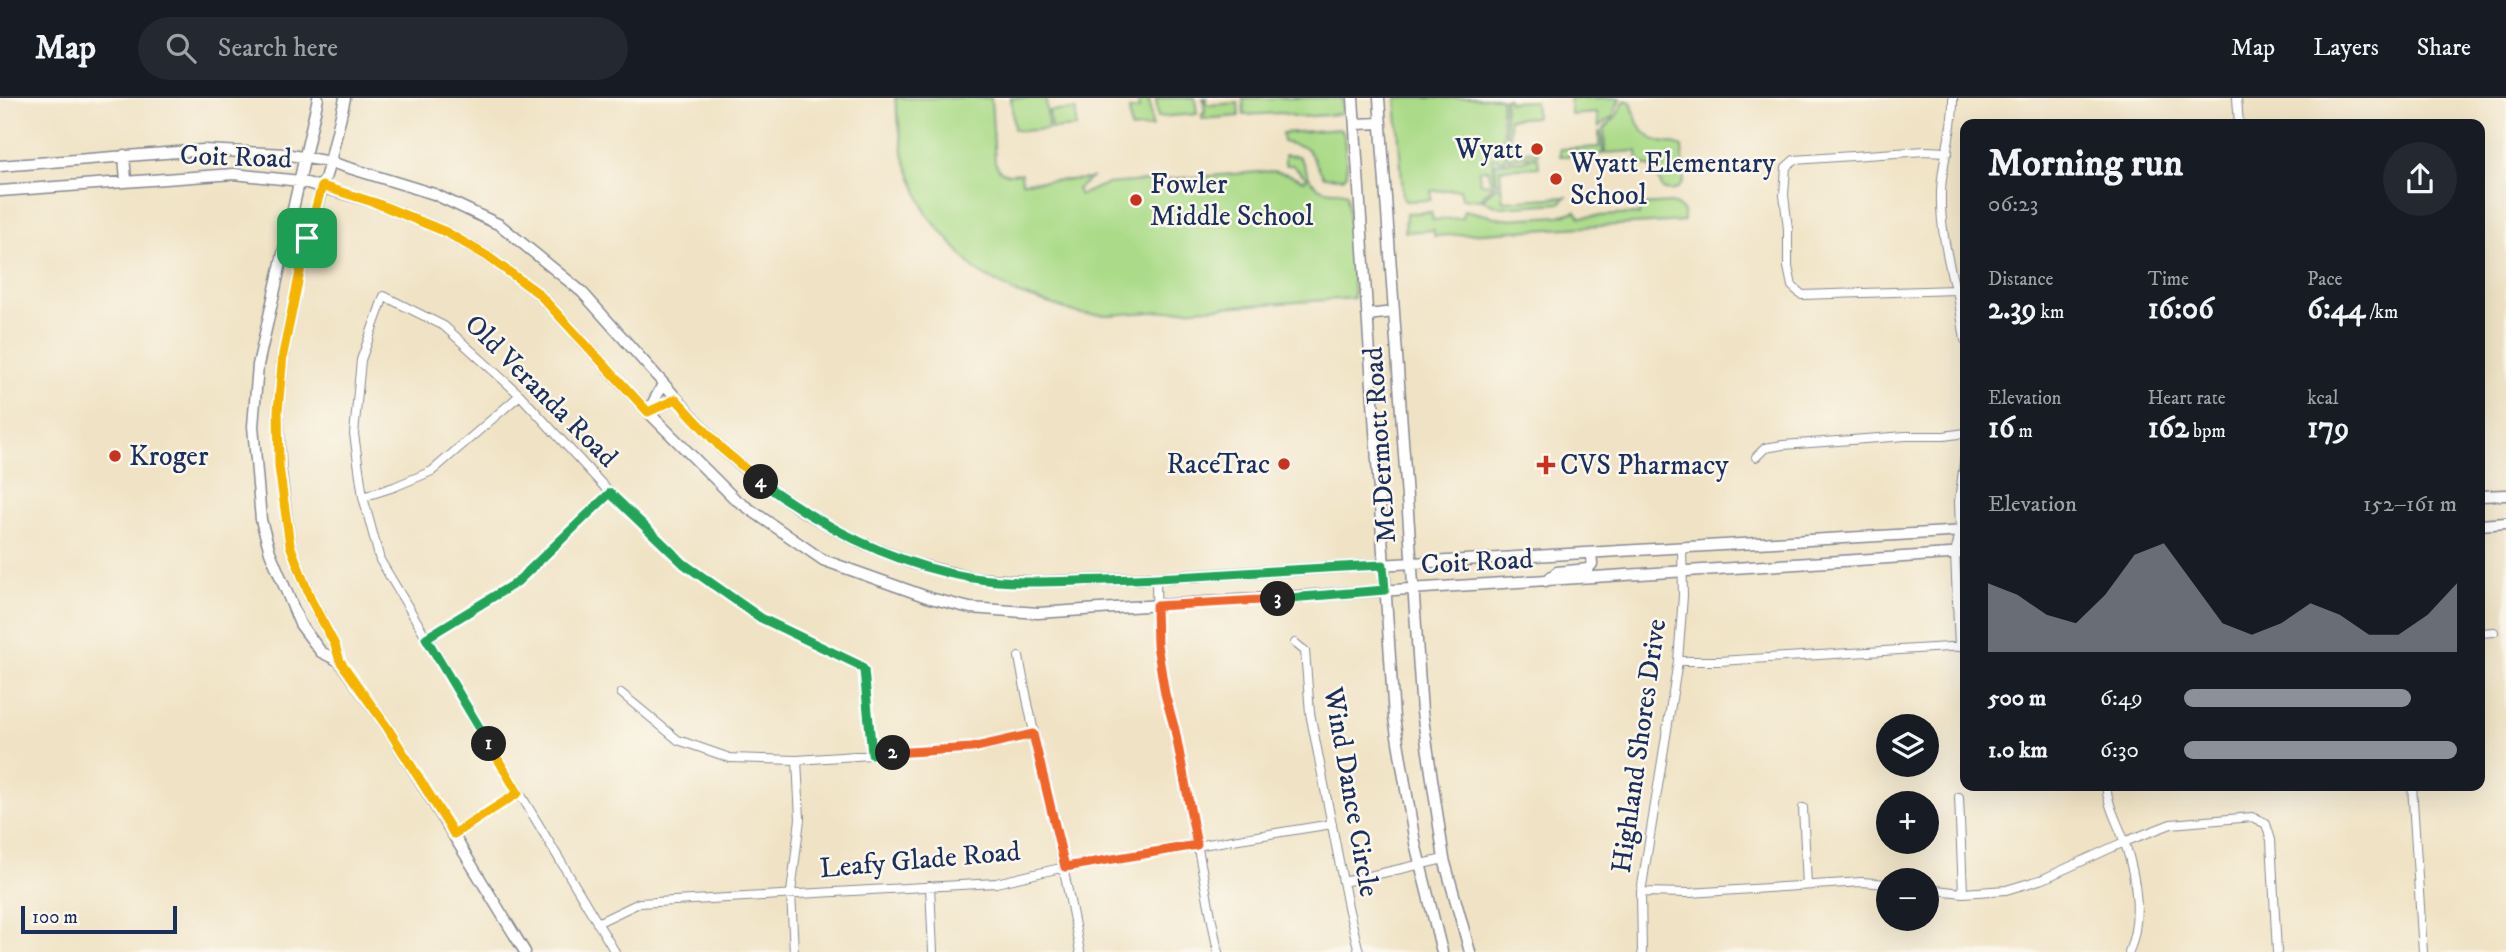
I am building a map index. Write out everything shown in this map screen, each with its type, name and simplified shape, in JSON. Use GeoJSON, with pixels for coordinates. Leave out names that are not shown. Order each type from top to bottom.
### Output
{"type":"FeatureCollection","features":[{"type":"Feature","properties":{"kind":"main road"},"geometry":{"type":"LineString","coordinates":[[318,98],[258,365],[253,426],[261,520],[270,552],[300,624],[321,652],[340,661]]}},
{"type":"Feature","properties":{"kind":"main road"},"geometry":{"type":"LineString","coordinates":[[345,98],[330,162],[307,238],[283,354],[278,411],[279,467],[290,545],[311,600],[335,645],[340,661],[387,727],[525,952]]}},
{"type":"Feature","properties":{"kind":"main road","name":"McDermott Road"},"geometry":{"type":"LineString","coordinates":[[1353,98],[1394,718],[1405,795],[1442,952]]}},
{"type":"Feature","properties":{"kind":"main road","name":"McDermott Road"},"geometry":{"type":"LineString","coordinates":[[1379,98],[1422,712],[1444,859],[1470,952]]}},
{"type":"Feature","properties":{"kind":"main road"},"geometry":{"type":"LineString","coordinates":[[1355,124],[1381,123]]}},
{"type":"Feature","properties":{"kind":"main road","name":"Coit Road"},"geometry":{"type":"LineString","coordinates":[[0,166],[203,150],[306,157],[434,194],[500,225],[582,292],[721,448],[780,496],[852,538],[912,563],[973,578],[1034,582],[1156,578],[1960,531]]}},
{"type":"Feature","properties":{"kind":"main road"},"geometry":{"type":"LineString","coordinates":[[124,155],[126,181]]}},
{"type":"Feature","properties":{"kind":"main road","name":"Coit Road"},"geometry":{"type":"LineString","coordinates":[[0,191],[234,174],[322,186],[376,203],[446,232],[487,256],[538,293],[648,412],[735,499],[823,560],[930,598],[970,608],[1038,613],[1960,553]]}},
{"type":"Feature","properties":{"kind":"main road"},"geometry":{"type":"LineString","coordinates":[[1367,315],[1394,312]]}},
{"type":"Feature","properties":{"kind":"main road"},"geometry":{"type":"LineString","coordinates":[[648,412],[663,384]]}},
{"type":"Feature","properties":{"kind":"main road"},"geometry":{"type":"LineString","coordinates":[[648,412],[676,399]]}},
{"type":"Feature","properties":{"kind":"main road"},"geometry":{"type":"LineString","coordinates":[[2485,496],[2506,495]]}},
{"type":"Feature","properties":{"kind":"main road"},"geometry":{"type":"LineString","coordinates":[[2485,524],[2506,523]]}},
{"type":"Feature","properties":{"kind":"main road"},"geometry":{"type":"LineString","coordinates":[[1546,581],[1557,572],[1588,569],[1592,564],[1591,553]]}},
{"type":"Feature","properties":{"kind":"street"},"geometry":{"type":"LineString","coordinates":[[1953,98],[1941,194],[1944,246],[1960,308]]}},
{"type":"Feature","properties":{"kind":"street"},"geometry":{"type":"LineString","coordinates":[[2237,98],[2239,119]]}},
{"type":"Feature","properties":{"kind":"street"},"geometry":{"type":"LineString","coordinates":[[1948,152],[1925,151],[1794,160],[1786,167],[1784,195],[1788,229],[1788,267],[1792,286],[1802,295],[1955,290]]}},
{"type":"Feature","properties":{"kind":"street","name":"Old Veranda Road"},"geometry":{"type":"LineString","coordinates":[[363,497],[354,434],[362,360],[384,296],[444,326],[520,395],[610,493],[684,564],[761,618],[853,662],[864,670],[872,754]]}},
{"type":"Feature","properties":{"kind":"street"},"geometry":{"type":"LineString","coordinates":[[520,395],[432,471],[363,497],[380,560],[615,952]]}},
{"type":"Feature","properties":{"kind":"street"},"geometry":{"type":"LineString","coordinates":[[1756,457],[1765,448],[1783,445],[1960,434]]}},
{"type":"Feature","properties":{"kind":"street"},"geometry":{"type":"LineString","coordinates":[[426,638],[517,582],[610,493]]}},
{"type":"Feature","properties":{"kind":"street","name":"Highland Shores Drive"},"geometry":{"type":"LineString","coordinates":[[1642,952],[1641,892],[1678,661],[1683,596],[1682,547]]}},
{"type":"Feature","properties":{"kind":"street"},"geometry":{"type":"LineString","coordinates":[[1156,578],[1157,645],[1165,694],[1175,730],[1218,952]]}},
{"type":"Feature","properties":{"kind":"street"},"geometry":{"type":"LineString","coordinates":[[2485,633],[2494,632]]}},
{"type":"Feature","properties":{"kind":"street","name":"Wind Dance Circle"},"geometry":{"type":"LineString","coordinates":[[1295,643],[1305,651],[1310,713],[1359,952]]}},
{"type":"Feature","properties":{"kind":"street"},"geometry":{"type":"LineString","coordinates":[[1678,661],[1719,661],[1960,646]]}},
{"type":"Feature","properties":{"kind":"street"},"geometry":{"type":"LineString","coordinates":[[1019,657],[1033,734],[1065,867],[1080,952]]}},
{"type":"Feature","properties":{"kind":"street"},"geometry":{"type":"LineString","coordinates":[[621,694],[678,740],[730,758],[797,760],[972,748],[1033,734]]}},
{"type":"Feature","properties":{"kind":"street"},"geometry":{"type":"LineString","coordinates":[[794,952],[791,893],[800,818],[797,760]]}},
{"type":"Feature","properties":{"kind":"street"},"geometry":{"type":"LineString","coordinates":[[2107,791],[2110,809],[2124,842],[2137,902],[2136,922],[2129,952]]}},
{"type":"Feature","properties":{"kind":"street"},"geometry":{"type":"LineString","coordinates":[[2413,791],[2423,952]]}},
{"type":"Feature","properties":{"kind":"street"},"geometry":{"type":"LineString","coordinates":[[454,834],[518,793]]}},
{"type":"Feature","properties":{"kind":"street"},"geometry":{"type":"LineString","coordinates":[[1959,797],[1963,892]]}},
{"type":"Feature","properties":{"kind":"street"},"geometry":{"type":"LineString","coordinates":[[1803,808],[1807,884]]}},
{"type":"Feature","properties":{"kind":"street"},"geometry":{"type":"LineString","coordinates":[[1939,890],[2006,890],[2043,878],[2171,824],[2252,817],[2266,824],[2271,840],[2277,952]]}},
{"type":"Feature","properties":{"kind":"street","name":"Leafy Glade Road"},"geometry":{"type":"LineString","coordinates":[[597,923],[639,903],[996,883],[1065,867],[1332,824]]}},
{"type":"Feature","properties":{"kind":"street"},"geometry":{"type":"LineString","coordinates":[[1343,883],[1444,859]]}},
{"type":"Feature","properties":{"kind":"street"},"geometry":{"type":"LineString","coordinates":[[1641,892],[1689,893],[1807,884],[1876,883]]}},
{"type":"Feature","properties":{"kind":"street"},"geometry":{"type":"LineString","coordinates":[[930,886],[933,952]]}},
{"type":"Feature","properties":{"kind":"green space","name":"Fowler Middle School"},"geometry":{"type":"Polygon","coordinates":[[[895,98],[991,98],[995,162],[1000,171],[1009,174],[1021,173],[1022,182],[1093,177],[1077,189],[1080,195],[1106,184],[1272,171],[1305,181],[1307,178],[1292,165],[1285,165],[1285,155],[1298,156],[1315,185],[1347,193],[1354,298],[1109,315],[1081,314],[1016,293],[975,270],[927,215],[904,158],[895,98]]]}},
{"type":"Feature","properties":{"kind":"green space"},"geometry":{"type":"Polygon","coordinates":[[[1011,98],[1046,98],[1048,129],[1014,129],[1011,98]]]}},
{"type":"Feature","properties":{"kind":"green space"},"geometry":{"type":"Polygon","coordinates":[[[1156,98],[1195,98],[1197,114],[1158,117],[1156,98]]]}},
{"type":"Feature","properties":{"kind":"green space"},"geometry":{"type":"Polygon","coordinates":[[[1203,98],[1207,98],[1205,100],[1208,105],[1238,103],[1239,116],[1202,119],[1202,114],[1205,113],[1203,98]]]}},
{"type":"Feature","properties":{"kind":"green space"},"geometry":{"type":"Polygon","coordinates":[[[1243,98],[1342,98],[1343,111],[1340,114],[1299,117],[1282,113],[1244,115],[1243,98]]]}},
{"type":"Feature","properties":{"kind":"green space"},"geometry":{"type":"Polygon","coordinates":[[[1396,98],[1501,98],[1505,160],[1492,158],[1494,181],[1490,181],[1489,170],[1479,170],[1480,183],[1494,184],[1479,200],[1462,198],[1460,189],[1431,191],[1431,200],[1405,201],[1396,98]]]}},
{"type":"Feature","properties":{"kind":"green space"},"geometry":{"type":"Polygon","coordinates":[[[1504,98],[1508,98],[1509,102],[1535,101],[1536,117],[1509,119],[1510,134],[1506,134],[1504,98]]]}},
{"type":"Feature","properties":{"kind":"green space"},"geometry":{"type":"Polygon","coordinates":[[[1570,98],[1620,98],[1613,116],[1599,127],[1597,113],[1571,115],[1570,98]]]}},
{"type":"Feature","properties":{"kind":"green space"},"geometry":{"type":"Polygon","coordinates":[[[1149,99],[1152,127],[1131,129],[1129,110],[1139,109],[1138,100],[1149,99]]]}},
{"type":"Feature","properties":{"kind":"green space"},"geometry":{"type":"Polygon","coordinates":[[[1625,100],[1631,102],[1638,124],[1645,133],[1658,141],[1682,147],[1684,179],[1676,189],[1663,189],[1653,168],[1638,162],[1637,151],[1605,153],[1604,129],[1617,115],[1625,100]]]}},
{"type":"Feature","properties":{"kind":"green space"},"geometry":{"type":"Polygon","coordinates":[[[1076,110],[1076,127],[1051,129],[1049,111],[1076,110]]]}},
{"type":"Feature","properties":{"kind":"green space"},"geometry":{"type":"Polygon","coordinates":[[[1341,129],[1344,135],[1347,174],[1343,178],[1324,177],[1307,148],[1283,142],[1282,133],[1341,129]]]}},
{"type":"Feature","properties":{"kind":"green space"},"geometry":{"type":"Polygon","coordinates":[[[1599,132],[1603,154],[1579,155],[1572,152],[1569,156],[1560,156],[1560,149],[1599,147],[1599,132]]]}},
{"type":"Feature","properties":{"kind":"green space"},"geometry":{"type":"Polygon","coordinates":[[[1506,137],[1510,137],[1512,152],[1538,150],[1538,154],[1508,159],[1506,137]]]}},
{"type":"Feature","properties":{"kind":"green space"},"geometry":{"type":"Polygon","coordinates":[[[1538,157],[1539,167],[1500,169],[1501,183],[1496,183],[1495,163],[1523,161],[1538,157]]]}},
{"type":"Feature","properties":{"kind":"green space"},"geometry":{"type":"Polygon","coordinates":[[[1501,186],[1503,201],[1566,197],[1560,203],[1501,207],[1482,200],[1495,187],[1501,186]]]}},
{"type":"Feature","properties":{"kind":"green space"},"geometry":{"type":"Polygon","coordinates":[[[1671,203],[1681,209],[1684,221],[1434,236],[1434,230],[1405,232],[1406,213],[1431,212],[1433,220],[1462,218],[1464,210],[1504,219],[1559,216],[1576,211],[1580,217],[1639,215],[1640,205],[1671,203]]]}},
{"type":"Feature","properties":{"kind":"place","name":"Wyatt"},"geometry":{"type":"Point","coordinates":[1537,149]}},
{"type":"Feature","properties":{"kind":"place","name":"Wyatt Elementary School"},"geometry":{"type":"Point","coordinates":[1556,179]}},
{"type":"Feature","properties":{"kind":"place","name":"Fowler Middle School"},"geometry":{"type":"Point","coordinates":[1136,200]}},
{"type":"Feature","properties":{"kind":"place","name":"Kroger"},"geometry":{"type":"Point","coordinates":[115,456]}},
{"type":"Feature","properties":{"kind":"place","name":"RaceTrac"},"geometry":{"type":"Point","coordinates":[1284,464]}},
{"type":"Feature","properties":{"kind":"place","name":"CVS Pharmacy"},"geometry":{"type":"Point","coordinates":[1546,465]}},
{"type":"Feature","properties":{"kind":"route"},"geometry":{"type":"LineString","coordinates":[[322,186],[376,203],[446,232],[487,256],[538,293],[648,412],[676,399],[721,448],[780,496],[862,543],[912,563],[973,578],[1034,582],[1383,565],[1385,590],[1156,606],[1157,645],[1165,694],[1175,730],[1197,845],[1065,867],[1033,734],[972,748],[872,754],[864,670],[859,665],[761,618],[684,564],[610,493],[517,582],[426,638],[518,793],[454,834],[387,727],[340,661],[335,645],[311,600],[290,545],[279,467],[278,411],[289,317],[307,238],[322,186]]}}]}
